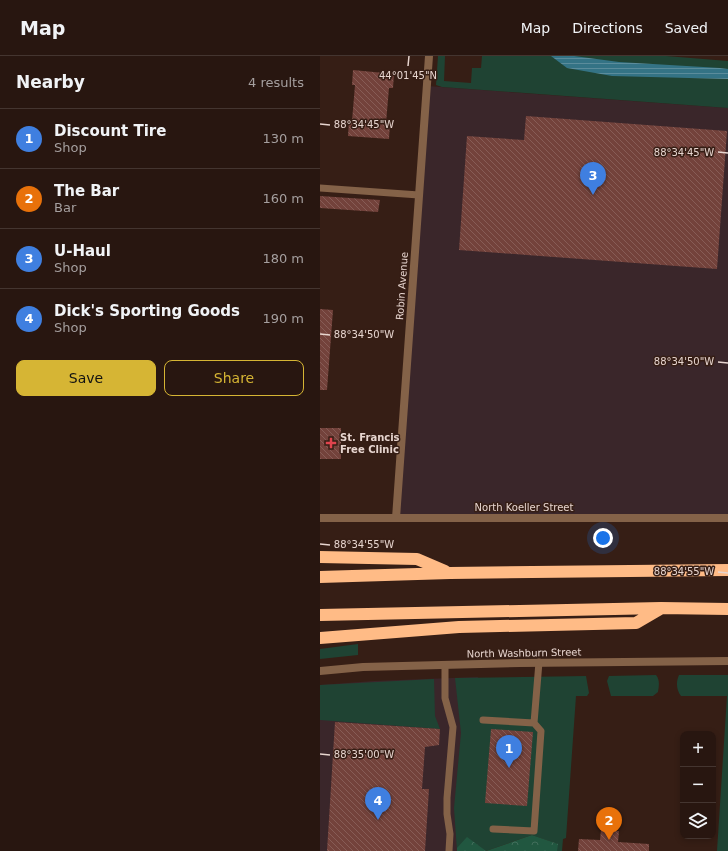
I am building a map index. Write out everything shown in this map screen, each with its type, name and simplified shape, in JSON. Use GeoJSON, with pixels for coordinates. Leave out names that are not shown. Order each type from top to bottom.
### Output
{"type":"FeatureCollection","features":[{"type":"Feature","properties":{"kind":"highway"},"geometry":{"type":"LineString","coordinates":[[320,557],[417,559],[450,572]]}},
{"type":"Feature","properties":{"kind":"highway"},"geometry":{"type":"LineString","coordinates":[[320,577],[450,572],[728,570]]}},
{"type":"Feature","properties":{"kind":"highway"},"geometry":{"type":"LineString","coordinates":[[320,638],[459,627],[636,623],[661,608]]}},
{"type":"Feature","properties":{"kind":"highway"},"geometry":{"type":"LineString","coordinates":[[320,615],[661,608],[728,609]]}},
{"type":"Feature","properties":{"kind":"street","name":"Robin Avenue"},"geometry":{"type":"LineString","coordinates":[[396,518],[429,56]]}},
{"type":"Feature","properties":{"kind":"street","name":"North Koeller Street"},"geometry":{"type":"LineString","coordinates":[[320,518],[728,518]]}},
{"type":"Feature","properties":{"kind":"street","name":"North Washburn Street"},"geometry":{"type":"LineString","coordinates":[[320,670],[539,662],[728,661]]}},
{"type":"Feature","properties":{"kind":"lane"},"geometry":{"type":"LineString","coordinates":[[320,188],[419,194]]}},
{"type":"Feature","properties":{"kind":"lane"},"geometry":{"type":"LineString","coordinates":[[534,723],[539,662]]}},
{"type":"Feature","properties":{"kind":"lane"},"geometry":{"type":"LineString","coordinates":[[445,665],[445,698],[453,727],[446,798],[450,834],[449,851]]}},
{"type":"Feature","properties":{"kind":"lane"},"geometry":{"type":"LineString","coordinates":[[483,720],[534,723],[541,731],[534,830],[493,829]]}},
{"type":"Feature","properties":{"kind":"shaded area"},"geometry":{"type":"Polygon","coordinates":[[[427,86],[728,108],[728,518],[396,518],[427,86]]]}},
{"type":"Feature","properties":{"kind":"shaded area"},"geometry":{"type":"Polygon","coordinates":[[[478,677],[466,851],[320,851],[320,685],[374,681],[478,677]]]}},
{"type":"Feature","properties":{"kind":"green space"},"geometry":{"type":"Polygon","coordinates":[[[438,56],[445,56],[444,81],[471,83],[472,68],[481,68],[482,56],[666,56],[728,61],[728,108],[442,87],[436,85],[438,56]]]}},
{"type":"Feature","properties":{"kind":"green space"},"geometry":{"type":"Polygon","coordinates":[[[358,644],[358,655],[320,659],[320,649],[358,644]]]}},
{"type":"Feature","properties":{"kind":"green space"},"geometry":{"type":"Polygon","coordinates":[[[656,675],[659,681],[658,692],[653,696],[611,696],[607,681],[609,676],[656,675]]]}},
{"type":"Feature","properties":{"kind":"green space"},"geometry":{"type":"Polygon","coordinates":[[[679,675],[728,675],[728,851],[717,851],[727,696],[681,696],[677,686],[679,675]]]}},
{"type":"Feature","properties":{"kind":"green space"},"geometry":{"type":"Polygon","coordinates":[[[586,676],[589,693],[587,696],[576,696],[566,838],[563,839],[562,851],[557,851],[557,844],[532,835],[486,851],[457,848],[457,851],[454,808],[461,733],[455,678],[586,676]]]}},
{"type":"Feature","properties":{"kind":"green space"},"geometry":{"type":"Polygon","coordinates":[[[434,679],[435,716],[440,729],[320,720],[320,685],[434,679]]]}},
{"type":"Feature","properties":{"kind":"green space"},"geometry":{"type":"Polygon","coordinates":[[[532,835],[558,844],[557,851],[486,851],[532,835]]]}},
{"type":"Feature","properties":{"kind":"green space"},"geometry":{"type":"Polygon","coordinates":[[[467,837],[486,851],[457,851],[457,848],[467,837]]]}},
{"type":"Feature","properties":{"kind":"water"},"geometry":{"type":"Polygon","coordinates":[[[551,56],[574,56],[619,62],[728,69],[728,79],[612,76],[567,68],[551,56]]]}},
{"type":"Feature","properties":{"kind":"building"},"geometry":{"type":"Polygon","coordinates":[[[353,70],[394,74],[393,88],[389,88],[386,123],[390,123],[389,139],[348,136],[349,121],[352,121],[355,85],[352,85],[353,70]]]}},
{"type":"Feature","properties":{"kind":"building"},"geometry":{"type":"Polygon","coordinates":[[[526,116],[727,131],[717,269],[459,250],[467,136],[524,140],[526,116]]]}},
{"type":"Feature","properties":{"kind":"building"},"geometry":{"type":"Polygon","coordinates":[[[320,196],[380,200],[378,212],[320,208],[320,196]]]}},
{"type":"Feature","properties":{"kind":"building"},"geometry":{"type":"Polygon","coordinates":[[[320,309],[333,310],[327,390],[320,390],[320,309]]]}},
{"type":"Feature","properties":{"kind":"building","name":"St. Francis Free Clinic"},"geometry":{"type":"Polygon","coordinates":[[[320,428],[341,428],[341,459],[320,459],[320,428]]]}},
{"type":"Feature","properties":{"kind":"building"},"geometry":{"type":"Polygon","coordinates":[[[335,722],[440,729],[439,745],[425,747],[422,789],[429,789],[425,851],[327,851],[335,722]]]}},
{"type":"Feature","properties":{"kind":"building"},"geometry":{"type":"Polygon","coordinates":[[[491,729],[533,732],[527,806],[485,803],[491,729]]]}},
{"type":"Feature","properties":{"kind":"building"},"geometry":{"type":"Polygon","coordinates":[[[601,830],[619,831],[618,842],[649,844],[649,851],[578,851],[579,839],[600,840],[601,830]]]}},
{"type":"Feature","properties":{"kind":"place","name":"U-Haul"},"geometry":{"type":"Point","coordinates":[593,195]}},
{"type":"Feature","properties":{"kind":"place","name":"St. Francis Free Clinic"},"geometry":{"type":"Point","coordinates":[331,443]}},
{"type":"Feature","properties":{"kind":"place","name":"Discount Tire"},"geometry":{"type":"Point","coordinates":[509,768]}},
{"type":"Feature","properties":{"kind":"place","name":"Dick's Sporting Goods"},"geometry":{"type":"Point","coordinates":[378,820]}},
{"type":"Feature","properties":{"kind":"place","name":"The Bar"},"geometry":{"type":"Point","coordinates":[609,840]}}]}
